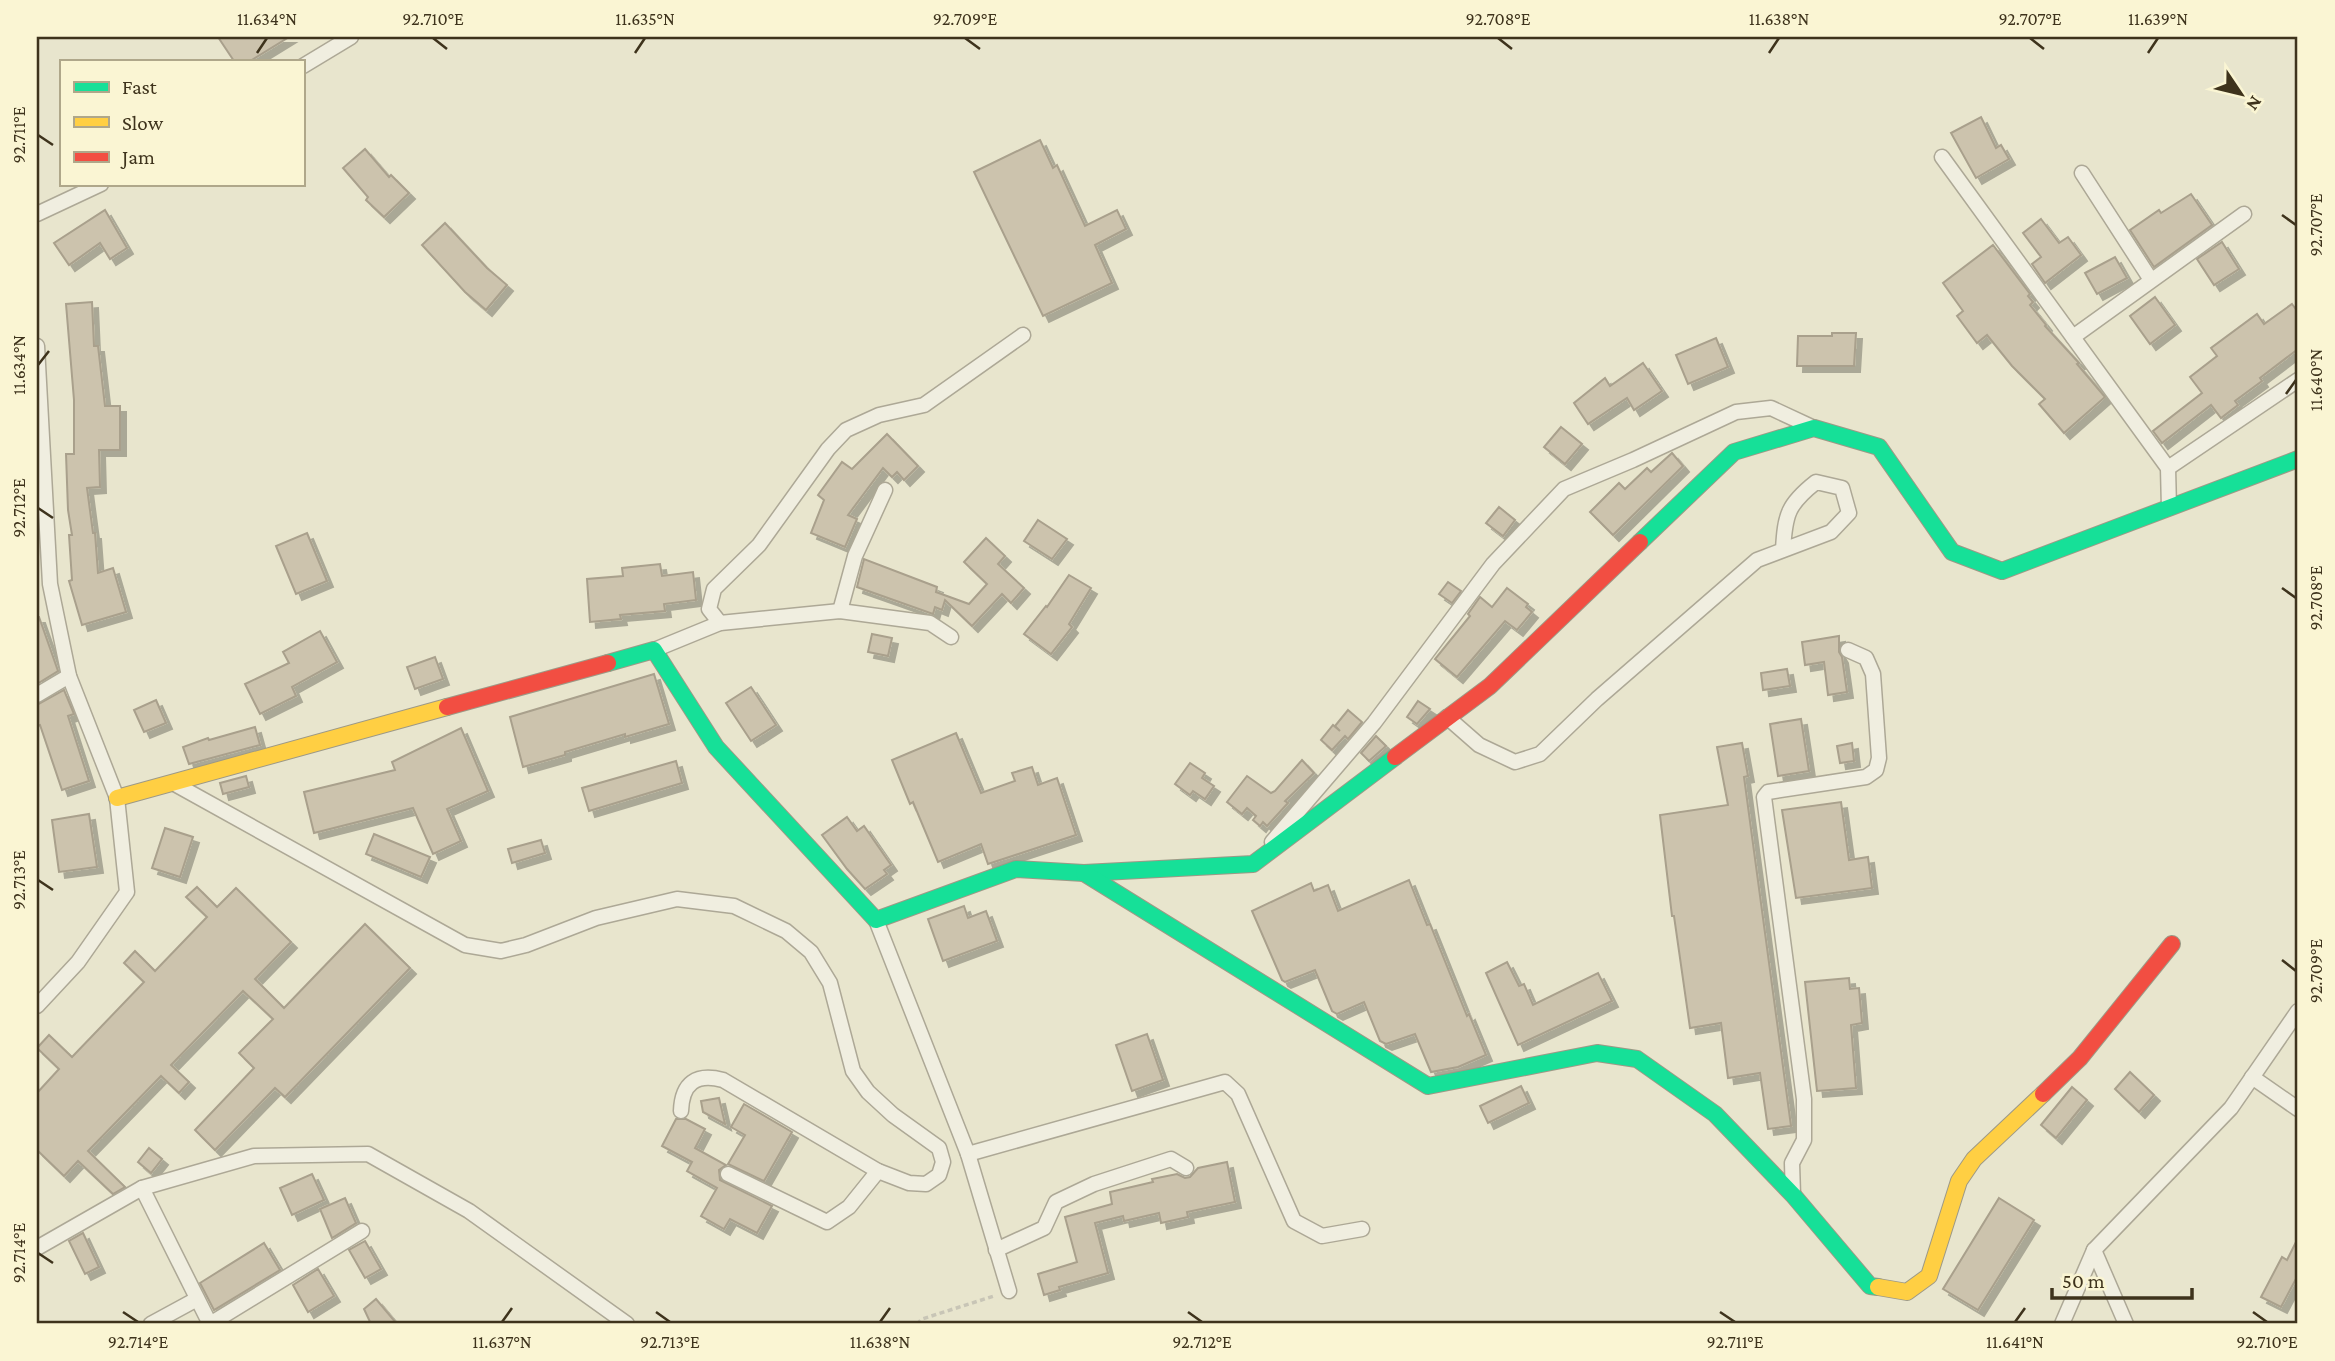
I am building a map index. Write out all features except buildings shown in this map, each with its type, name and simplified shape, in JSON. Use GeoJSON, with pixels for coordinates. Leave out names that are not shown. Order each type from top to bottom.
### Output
{"type":"FeatureCollection","features":[{"type":"Feature","properties":{"kind":"street"},"geometry":{"type":"LineString","coordinates":[[304,65],[351,37]]}},
{"type":"Feature","properties":{"kind":"street"},"geometry":{"type":"LineString","coordinates":[[1942,157],[2168,468],[2169,508]]}},
{"type":"Feature","properties":{"kind":"street"},"geometry":{"type":"LineString","coordinates":[[2082,173],[2151,280]]}},
{"type":"Feature","properties":{"kind":"street"},"geometry":{"type":"LineString","coordinates":[[37,214],[97,186]]}},
{"type":"Feature","properties":{"kind":"street"},"geometry":{"type":"LineString","coordinates":[[2073,337],[2244,214]]}},
{"type":"Feature","properties":{"kind":"street"},"geometry":{"type":"LineString","coordinates":[[720,624],[709,610],[714,589],[759,545],[828,449],[846,429],[879,415],[924,405],[1023,335]]}},
{"type":"Feature","properties":{"kind":"street"},"geometry":{"type":"LineString","coordinates":[[37,346],[43,584],[69,676],[117,798],[127,892],[78,962],[37,1006]]}},
{"type":"Feature","properties":{"kind":"street"},"geometry":{"type":"LineString","coordinates":[[2168,468],[2298,380]]}},
{"type":"Feature","properties":{"kind":"street"},"geometry":{"type":"LineString","coordinates":[[1253,864],[1374,723],[1493,564],[1564,489],[1736,412],[1771,408],[1814,428],[1879,447],[1952,552],[2002,570],[2298,460]]}},
{"type":"Feature","properties":{"kind":"street"},"geometry":{"type":"LineString","coordinates":[[876,920],[1016,869],[1084,873],[1253,864],[1490,685],[1734,452],[1814,428]]}},
{"type":"Feature","properties":{"kind":"street"},"geometry":{"type":"LineString","coordinates":[[1447,717],[1479,744],[1515,762],[1540,754],[1597,699],[1757,560],[1831,532],[1849,513],[1842,488],[1816,482],[1795,498],[1784,527],[1783,550]]}},
{"type":"Feature","properties":{"kind":"street"},"geometry":{"type":"LineString","coordinates":[[840,611],[855,556],[885,490]]}},
{"type":"Feature","properties":{"kind":"street"},"geometry":{"type":"LineString","coordinates":[[117,798],[654,650],[720,624],[840,611],[930,623],[951,637]]}},
{"type":"Feature","properties":{"kind":"street"},"geometry":{"type":"LineString","coordinates":[[654,650],[716,747],[876,920],[968,1154],[1009,1291]]}},
{"type":"Feature","properties":{"kind":"street"},"geometry":{"type":"LineString","coordinates":[[1793,1195],[1792,1163],[1804,1140],[1804,1099],[1764,797],[1768,792],[1866,777],[1876,770],[1879,758],[1873,674],[1866,658],[1848,650]]}},
{"type":"Feature","properties":{"kind":"street"},"geometry":{"type":"LineString","coordinates":[[37,695],[69,676]]}},
{"type":"Feature","properties":{"kind":"street"},"geometry":{"type":"LineString","coordinates":[[173,783],[466,945],[502,951],[526,945],[596,918],[677,899],[734,906],[786,931],[811,952],[830,983],[853,1071],[877,1100],[939,1147],[943,1162],[939,1175],[926,1184],[909,1183],[878,1171],[723,1080],[708,1077],[694,1080],[682,1095],[681,1111]]}},
{"type":"Feature","properties":{"kind":"street"},"geometry":{"type":"LineString","coordinates":[[1084,873],[1428,1086],[1597,1053],[1637,1059],[1715,1114],[1793,1195],[1870,1286],[1907,1292],[1929,1276],[1959,1181],[1974,1159],[2080,1058],[2172,944]]}},
{"type":"Feature","properties":{"kind":"street"},"geometry":{"type":"LineString","coordinates":[[2062,1324],[2094,1250],[2231,1108],[2298,1011]]}},
{"type":"Feature","properties":{"kind":"street"},"geometry":{"type":"LineString","coordinates":[[2252,1077],[2298,1109]]}},
{"type":"Feature","properties":{"kind":"street"},"geometry":{"type":"LineString","coordinates":[[968,1154],[1225,1082],[1238,1094],[1294,1221],[1322,1236],[1362,1228]]}},
{"type":"Feature","properties":{"kind":"street"},"geometry":{"type":"LineString","coordinates":[[37,1248],[142,1188],[254,1156],[368,1154],[468,1211],[627,1324]]}},
{"type":"Feature","properties":{"kind":"street"},"geometry":{"type":"LineString","coordinates":[[996,1250],[1044,1228],[1056,1202],[1094,1184],[1171,1159],[1186,1168]]}},
{"type":"Feature","properties":{"kind":"street"},"geometry":{"type":"LineString","coordinates":[[728,1174],[827,1222],[849,1207],[878,1171]]}},
{"type":"Feature","properties":{"kind":"street"},"geometry":{"type":"LineString","coordinates":[[142,1188],[210,1324],[362,1231]]}},
{"type":"Feature","properties":{"kind":"street"},"geometry":{"type":"LineString","coordinates":[[2094,1250],[2126,1324]]}},
{"type":"Feature","properties":{"kind":"street"},"geometry":{"type":"LineString","coordinates":[[151,1324],[197,1299]]}},
{"type":"Feature","properties":{"kind":"path"},"geometry":{"type":"LineString","coordinates":[[917,1324],[922,1319],[1009,1291]]}},
{"type":"Feature","properties":{"kind":"traffic: fast"},"geometry":{"type":"LineString","coordinates":[[1640,542],[1734,452],[1814,428],[1879,447],[1952,552],[2002,571],[2298,459]]}},
{"type":"Feature","properties":{"kind":"traffic: fast"},"geometry":{"type":"LineString","coordinates":[[608,663],[654,650],[716,747],[876,920],[1016,869],[1084,873],[1253,864],[1395,757]]}},
{"type":"Feature","properties":{"kind":"traffic: fast"},"geometry":{"type":"LineString","coordinates":[[1084,873],[1428,1086],[1597,1053],[1637,1059],[1715,1114],[1793,1195],[1870,1286],[1878,1287]]}},
{"type":"Feature","properties":{"kind":"traffic: slow"},"geometry":{"type":"LineString","coordinates":[[117,798],[447,707]]}},
{"type":"Feature","properties":{"kind":"traffic: slow"},"geometry":{"type":"LineString","coordinates":[[1878,1287],[1907,1292],[1929,1276],[1959,1181],[1974,1159],[2043,1094]]}},
{"type":"Feature","properties":{"kind":"traffic: jam"},"geometry":{"type":"LineString","coordinates":[[1395,757],[1490,686],[1640,542]]}},
{"type":"Feature","properties":{"kind":"traffic: jam"},"geometry":{"type":"LineString","coordinates":[[447,707],[608,663]]}},
{"type":"Feature","properties":{"kind":"traffic: jam"},"geometry":{"type":"LineString","coordinates":[[2043,1094],[2080,1058],[2172,944]]}}]}
